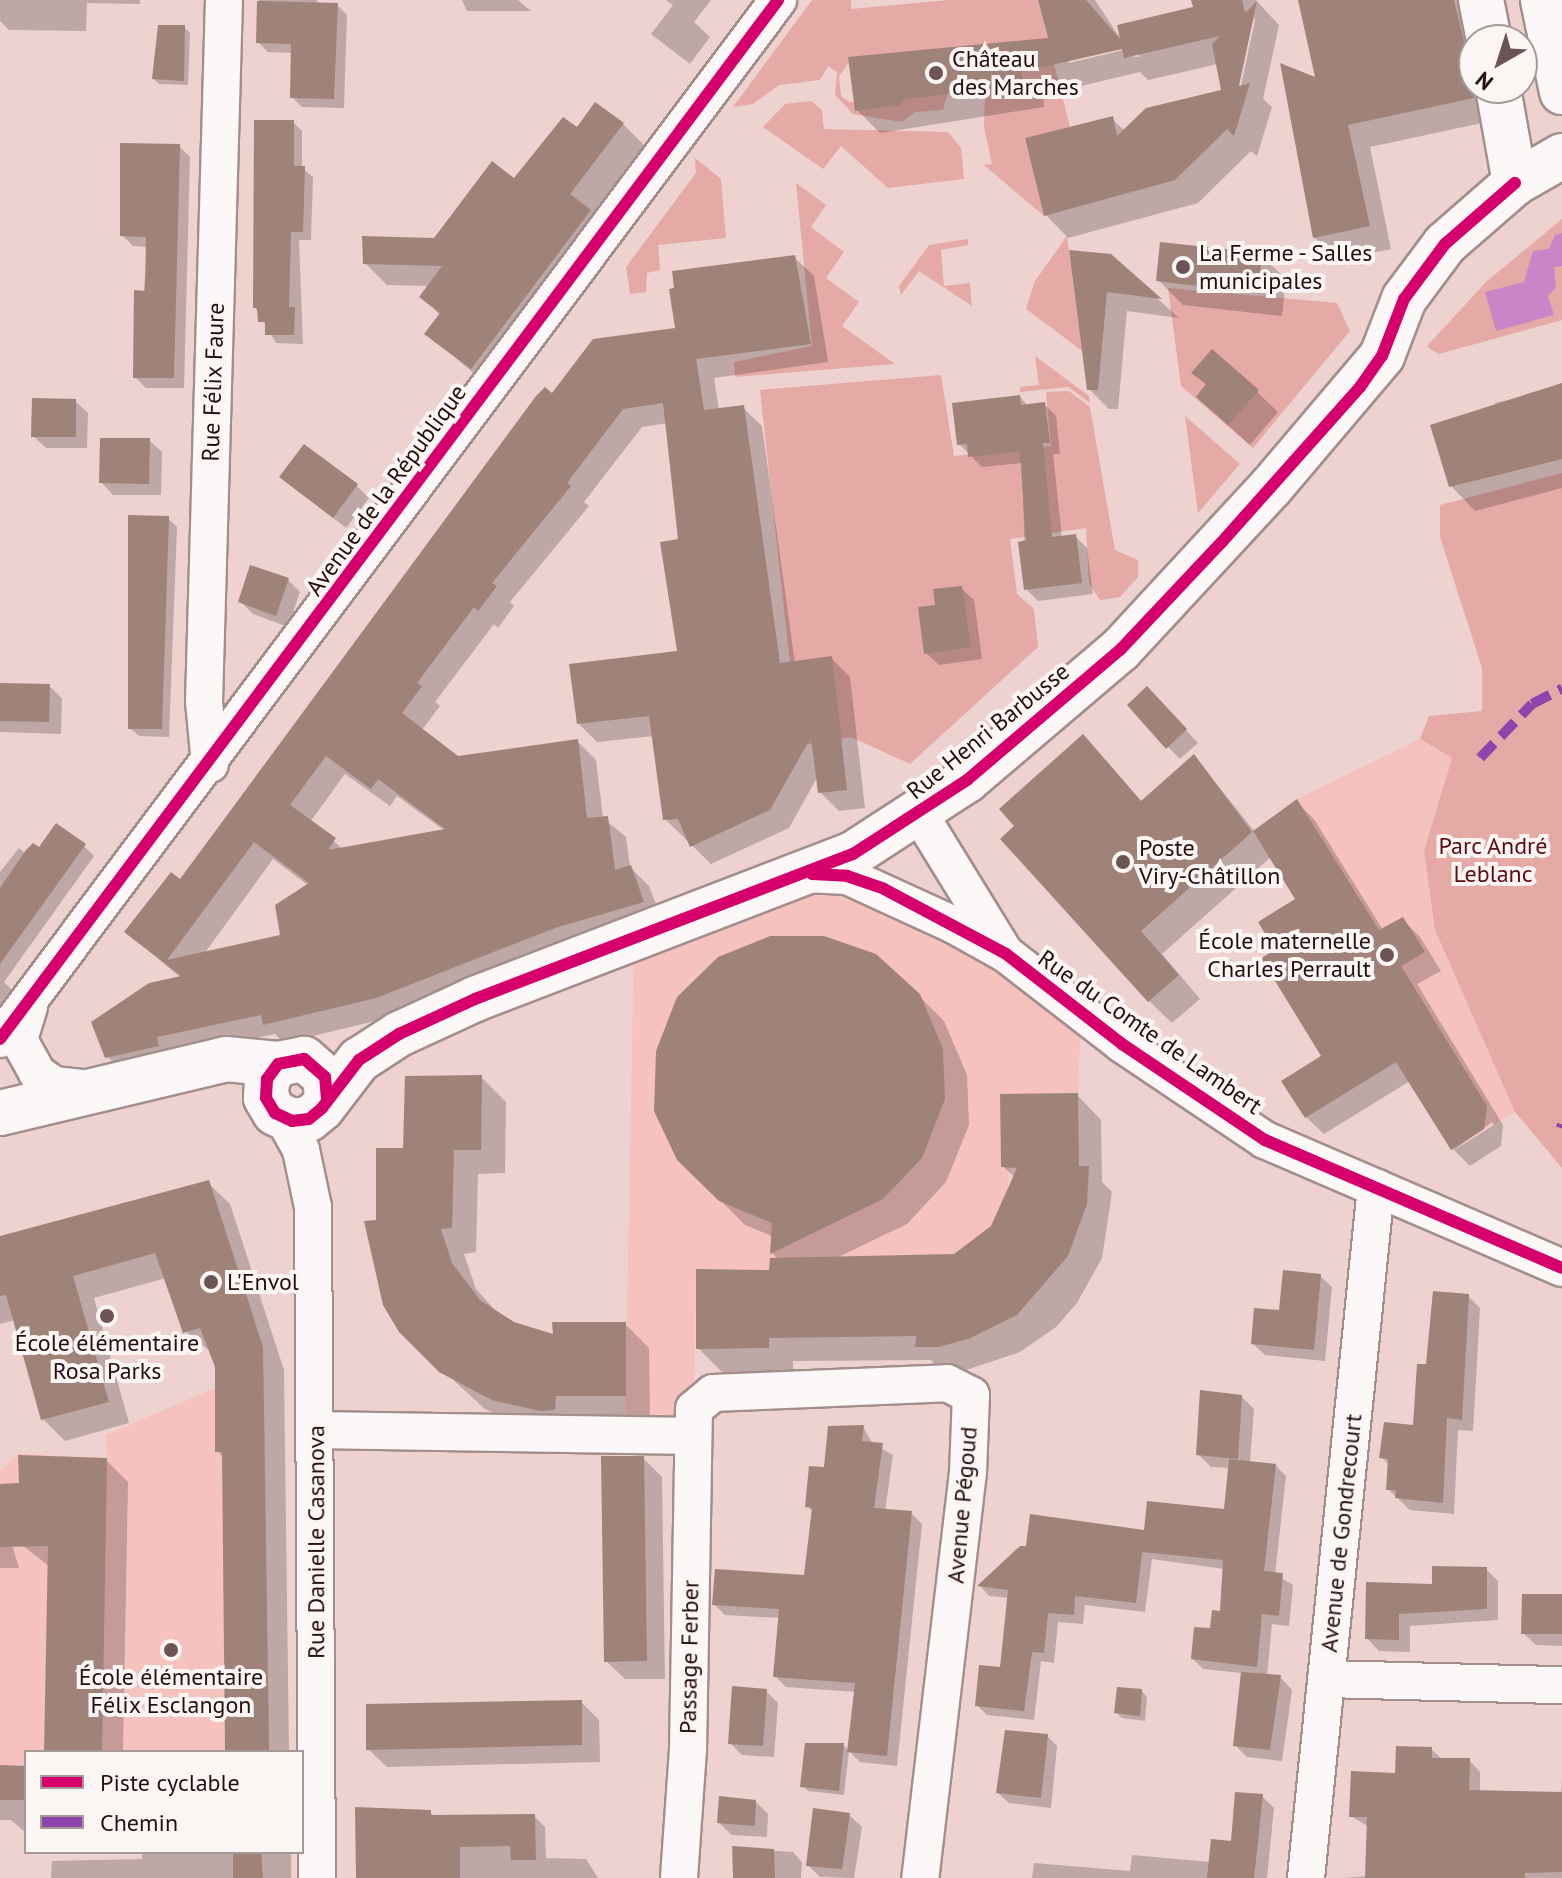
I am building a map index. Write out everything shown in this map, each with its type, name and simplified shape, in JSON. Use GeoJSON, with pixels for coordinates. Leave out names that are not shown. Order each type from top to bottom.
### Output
{"type":"FeatureCollection","features":[{"type":"Feature","properties":{"kind":"street","name":"Rue Félix Faure"},"geometry":{"type":"LineString","coordinates":[[210,764],[204,702],[224,0]]}},
{"type":"Feature","properties":{"kind":"street","name":"Avenue de la République"},"geometry":{"type":"LineString","coordinates":[[0,1039],[30,1005],[778,0]]}},
{"type":"Feature","properties":{"kind":"street"},"geometry":{"type":"LineString","coordinates":[[1481,0],[1486,24]]}},
{"type":"Feature","properties":{"kind":"street"},"geometry":{"type":"LineString","coordinates":[[1543,0],[1562,92]]}},
{"type":"Feature","properties":{"kind":"street"},"geometry":{"type":"LineString","coordinates":[[1501,104],[1515,183]]}},
{"type":"Feature","properties":{"kind":"street","name":"Rue Henri Barbusse"},"geometry":{"type":"LineString","coordinates":[[299,1093],[376,1046],[475,999],[853,854],[920,815],[1074,693],[1168,600],[1360,387],[1382,356],[1404,299],[1445,244],[1515,183],[1562,156]]}},
{"type":"Feature","properties":{"kind":"street","name":"Rue du Comte de Lambert"},"geometry":{"type":"LineString","coordinates":[[920,815],[1006,954]]}},
{"type":"Feature","properties":{"kind":"street","name":"Rue du Comte de Lambert"},"geometry":{"type":"LineString","coordinates":[[804,874],[847,876],[884,889],[1006,954],[1198,1098],[1265,1140],[1562,1268]]}},
{"type":"Feature","properties":{"kind":"street"},"geometry":{"type":"LineString","coordinates":[[30,1005],[19,1040],[37,1073],[72,1090],[99,1089]]}},
{"type":"Feature","properties":{"kind":"street"},"geometry":{"type":"LineString","coordinates":[[0,1113],[226,1059],[299,1093]]}},
{"type":"Feature","properties":{"kind":"street","name":"Rue Danielle Casanova"},"geometry":{"type":"LineString","coordinates":[[299,1093],[301,1150],[313,1207],[317,1878]]}},
{"type":"Feature","properties":{"kind":"street","name":"Avenue de Gondrecourt"},"geometry":{"type":"LineString","coordinates":[[1306,1878],[1376,1188]]}},
{"type":"Feature","properties":{"kind":"street","name":"Avenue Pégoud"},"geometry":{"type":"LineString","coordinates":[[692,1436],[694,1409],[713,1393],[947,1383],[971,1395],[968,1472],[920,1878]]}},
{"type":"Feature","properties":{"kind":"street"},"geometry":{"type":"LineString","coordinates":[[316,1430],[692,1436]]}},
{"type":"Feature","properties":{"kind":"street","name":"Passage Ferber"},"geometry":{"type":"LineString","coordinates":[[679,1878],[688,1750],[692,1436]]}},
{"type":"Feature","properties":{"kind":"street"},"geometry":{"type":"LineString","coordinates":[[1326,1679],[1562,1685]]}},
{"type":"Feature","properties":{"kind":"shaded area"},"geometry":{"type":"Polygon","coordinates":[[[1562,233],[1562,266],[1554,267],[1556,287],[1548,296],[1554,315],[1496,331],[1485,292],[1524,282],[1533,251],[1549,249],[1555,235],[1562,233]]]}},
{"type":"Feature","properties":{"kind":"shaded area","name":"École maternelle Charles Perrault"},"geometry":{"type":"Polygon","coordinates":[[[1420,739],[1452,758],[1424,851],[1435,930],[1515,1112],[1451,1150],[1253,831],[1297,799],[1420,739]]]}},
{"type":"Feature","properties":{"kind":"shaded area"},"geometry":{"type":"Polygon","coordinates":[[[847,876],[1081,1015],[1078,1093],[1000,1095],[1001,1166],[1010,1167],[1007,1194],[991,1226],[954,1254],[769,1270],[696,1269],[694,1424],[625,1422],[634,940],[847,876]],[[770,936],[718,957],[677,997],[656,1052],[654,1111],[677,1160],[719,1201],[776,1225],[831,1224],[883,1199],[922,1158],[945,1099],[943,1049],[920,994],[876,954],[824,936],[770,936]]]}},
{"type":"Feature","properties":{"kind":"shaded area","name":"École élémentaire Félix Esclangon"},"geometry":{"type":"Polygon","coordinates":[[[264,1375],[269,1750],[24,1750],[24,1800],[0,1799],[0,1471],[18,1454],[107,1458],[106,1435],[215,1388],[264,1375]]]}},
{"type":"Feature","properties":{"kind":"green space"},"geometry":{"type":"Polygon","coordinates":[[[812,0],[851,0],[851,9],[949,0],[1038,0],[1070,127],[1025,138],[1044,216],[984,165],[992,164],[984,127],[985,89],[853,57],[839,76],[841,96],[849,102],[948,93],[943,110],[915,112],[902,122],[853,114],[835,95],[837,72],[828,66],[820,80],[779,85],[753,104],[733,107],[812,0]]]}},
{"type":"Feature","properties":{"kind":"green space"},"geometry":{"type":"Polygon","coordinates":[[[811,101],[822,110],[824,129],[948,132],[961,148],[964,179],[888,188],[841,146],[823,169],[763,127],[785,104],[811,101]]]}},
{"type":"Feature","properties":{"kind":"green space"},"geometry":{"type":"Polygon","coordinates":[[[695,158],[721,179],[726,238],[658,245],[660,270],[647,273],[646,292],[630,294],[626,267],[696,173],[695,158]]]}},
{"type":"Feature","properties":{"kind":"green space"},"geometry":{"type":"Polygon","coordinates":[[[796,183],[826,205],[811,227],[844,252],[826,278],[859,302],[842,326],[895,364],[735,377],[734,362],[812,346],[796,183]]]}},
{"type":"Feature","properties":{"kind":"green space"},"geometry":{"type":"Polygon","coordinates":[[[1562,219],[1562,320],[1439,354],[1427,346],[1487,281],[1562,219]]]}},
{"type":"Feature","properties":{"kind":"green space"},"geometry":{"type":"Polygon","coordinates":[[[1067,236],[1081,344],[1085,353],[1026,309],[1035,281],[1067,236]]]}},
{"type":"Feature","properties":{"kind":"green space"},"geometry":{"type":"Polygon","coordinates":[[[968,239],[968,245],[941,250],[944,286],[970,283],[972,306],[919,271],[901,295],[899,286],[929,245],[968,239]]]}},
{"type":"Feature","properties":{"kind":"green space"},"geometry":{"type":"Polygon","coordinates":[[[1168,288],[1337,303],[1350,331],[1253,448],[1181,386],[1168,288]]]}},
{"type":"Feature","properties":{"kind":"green space"},"geometry":{"type":"Polygon","coordinates":[[[1035,356],[1089,396],[1090,403],[1068,387],[1020,392],[1020,387],[1039,385],[1035,356]]]}},
{"type":"Feature","properties":{"kind":"green space"},"geometry":{"type":"Polygon","coordinates":[[[941,375],[954,456],[1051,446],[1046,392],[1069,391],[1090,407],[1115,550],[1138,560],[1138,577],[1120,597],[1100,600],[1089,583],[1086,528],[1010,539],[1017,594],[1034,609],[1038,647],[910,764],[851,737],[799,746],[760,390],[941,375]]]}},
{"type":"Feature","properties":{"kind":"green space"},"geometry":{"type":"Polygon","coordinates":[[[1185,416],[1240,464],[1198,513],[1185,416]]]}},
{"type":"Feature","properties":{"kind":"green space","name":"Parc André Leblanc"},"geometry":{"type":"Polygon","coordinates":[[[1562,473],[1562,1168],[1515,1112],[1435,930],[1424,851],[1452,758],[1420,739],[1429,716],[1482,711],[1482,668],[1440,537],[1440,505],[1562,473]]]}},
{"type":"Feature","properties":{"kind":"building"},"geometry":{"type":"Polygon","coordinates":[[[1038,0],[1086,0],[1120,39],[1117,25],[1193,7],[1191,0],[1242,0],[1245,13],[1257,1],[1239,86],[1250,83],[1234,136],[1227,129],[1175,180],[1044,216],[1025,138],[1113,116],[1117,136],[1146,108],[1221,90],[1212,44],[1220,36],[1124,58],[1122,49],[1021,72],[1023,85],[905,99],[900,105],[855,111],[848,57],[1048,38],[1038,0]]]}},
{"type":"Feature","properties":{"kind":"building"},"geometry":{"type":"Polygon","coordinates":[[[1298,0],[1454,0],[1460,24],[1458,101],[1348,125],[1370,226],[1313,238],[1280,63],[1315,77],[1298,0]]]}},
{"type":"Feature","properties":{"kind":"building"},"geometry":{"type":"Polygon","coordinates":[[[257,1],[338,3],[334,99],[290,98],[291,44],[256,43],[257,1]]]}},
{"type":"Feature","properties":{"kind":"building"},"geometry":{"type":"Polygon","coordinates":[[[158,25],[185,25],[184,81],[152,79],[158,25]]]}},
{"type":"Feature","properties":{"kind":"building"},"geometry":{"type":"Polygon","coordinates":[[[595,102],[624,123],[570,194],[591,210],[471,369],[424,334],[440,313],[419,297],[442,266],[363,264],[362,236],[434,238],[492,161],[514,178],[563,117],[577,127],[595,102]]]}},
{"type":"Feature","properties":{"kind":"building"},"geometry":{"type":"Polygon","coordinates":[[[254,120],[294,120],[294,166],[305,166],[303,232],[291,232],[289,307],[295,307],[294,335],[265,335],[265,322],[258,322],[257,308],[253,308],[254,120]]]}},
{"type":"Feature","properties":{"kind":"building"},"geometry":{"type":"Polygon","coordinates":[[[120,143],[180,144],[174,378],[133,378],[134,290],[145,291],[146,237],[120,236],[120,143]]]}},
{"type":"Feature","properties":{"kind":"building","name":"La Ferme - Salles municipales"},"geometry":{"type":"Polygon","coordinates":[[[1160,242],[1262,253],[1258,293],[1156,281],[1160,242]]]}},
{"type":"Feature","properties":{"kind":"building"},"geometry":{"type":"Polygon","coordinates":[[[1069,250],[1111,254],[1162,299],[1107,292],[1098,390],[1087,390],[1069,250]]]}},
{"type":"Feature","properties":{"kind":"building"},"geometry":{"type":"Polygon","coordinates":[[[795,255],[811,344],[696,359],[704,410],[744,405],[780,663],[832,656],[847,790],[818,793],[811,737],[770,810],[690,847],[678,819],[663,820],[649,716],[577,724],[569,664],[677,651],[660,542],[678,539],[663,403],[623,409],[567,483],[571,486],[492,583],[497,586],[478,611],[474,607],[417,683],[422,686],[402,713],[458,756],[578,739],[587,818],[608,816],[615,870],[631,865],[644,902],[555,928],[376,998],[263,1025],[261,1015],[157,1037],[159,1046],[105,1058],[91,1022],[149,983],[181,976],[124,932],[171,872],[180,879],[536,396],[545,387],[552,393],[593,339],[675,328],[669,289],[674,288],[672,271],[795,255]],[[326,756],[290,805],[336,838],[328,850],[445,829],[378,779],[371,789],[326,756]],[[254,842],[167,960],[280,935],[275,905],[309,883],[254,842]]]}},
{"type":"Feature","properties":{"kind":"building"},"geometry":{"type":"Polygon","coordinates":[[[1212,349],[1259,390],[1228,425],[1196,397],[1206,384],[1191,373],[1212,349]]]}},
{"type":"Feature","properties":{"kind":"building"},"geometry":{"type":"Polygon","coordinates":[[[1562,383],[1562,459],[1449,487],[1430,425],[1562,383]]]}},
{"type":"Feature","properties":{"kind":"building"},"geometry":{"type":"Polygon","coordinates":[[[1020,395],[1021,405],[1045,402],[1050,443],[1043,443],[1052,537],[1076,534],[1082,583],[1024,590],[1018,542],[1026,540],[1020,451],[968,457],[967,444],[957,445],[952,403],[1020,395]]]}},
{"type":"Feature","properties":{"kind":"building"},"geometry":{"type":"Polygon","coordinates":[[[32,398],[76,399],[76,437],[31,437],[32,398]]]}},
{"type":"Feature","properties":{"kind":"building"},"geometry":{"type":"Polygon","coordinates":[[[100,438],[150,438],[149,484],[99,483],[100,438]]]}},
{"type":"Feature","properties":{"kind":"building"},"geometry":{"type":"Polygon","coordinates":[[[304,444],[358,484],[333,518],[279,477],[304,444]]]}},
{"type":"Feature","properties":{"kind":"building"},"geometry":{"type":"Polygon","coordinates":[[[128,515],[169,516],[162,729],[128,729],[128,515]]]}},
{"type":"Feature","properties":{"kind":"building"},"geometry":{"type":"Polygon","coordinates":[[[250,565],[289,578],[276,616],[238,602],[250,565]]]}},
{"type":"Feature","properties":{"kind":"building"},"geometry":{"type":"Polygon","coordinates":[[[962,586],[971,647],[924,654],[918,607],[935,605],[933,589],[962,586]]]}},
{"type":"Feature","properties":{"kind":"building"},"geometry":{"type":"Polygon","coordinates":[[[0,683],[50,684],[49,722],[0,721],[0,683]]]}},
{"type":"Feature","properties":{"kind":"building"},"geometry":{"type":"Polygon","coordinates":[[[1147,686],[1187,729],[1166,749],[1127,705],[1147,686]]]}},
{"type":"Feature","properties":{"kind":"building","name":"Poste Viry-Châtillon"},"geometry":{"type":"Polygon","coordinates":[[[1083,734],[1141,801],[1194,754],[1252,832],[1141,931],[1179,975],[1148,1002],[1000,839],[1014,826],[999,809],[1083,734]]]}},
{"type":"Feature","properties":{"kind":"building"},"geometry":{"type":"Polygon","coordinates":[[[1297,799],[1379,930],[1403,917],[1425,952],[1401,966],[1487,1106],[1484,1129],[1451,1150],[1396,1062],[1305,1118],[1281,1081],[1321,1056],[1261,958],[1275,950],[1258,922],[1295,899],[1253,831],[1297,799]]]}},
{"type":"Feature","properties":{"kind":"building"},"geometry":{"type":"Polygon","coordinates":[[[56,823],[86,844],[0,964],[0,888],[26,850],[33,843],[39,847],[56,823]]]}},
{"type":"Feature","properties":{"kind":"building"},"geometry":{"type":"Polygon","coordinates":[[[770,936],[824,936],[876,954],[920,994],[943,1049],[945,1099],[922,1158],[883,1199],[770,1254],[772,1223],[719,1201],[677,1160],[654,1111],[656,1051],[677,997],[718,957],[770,936]]]}},
{"type":"Feature","properties":{"kind":"building"},"geometry":{"type":"Polygon","coordinates":[[[482,1075],[481,1150],[454,1150],[452,1228],[441,1229],[452,1263],[480,1300],[514,1322],[553,1334],[552,1322],[626,1322],[626,1396],[556,1396],[555,1410],[540,1411],[492,1400],[439,1372],[399,1332],[383,1305],[364,1221],[376,1220],[376,1148],[403,1148],[405,1076],[482,1075]]]}},
{"type":"Feature","properties":{"kind":"building"},"geometry":{"type":"Polygon","coordinates":[[[1078,1093],[1079,1166],[1089,1166],[1087,1204],[1068,1256],[1017,1315],[968,1339],[938,1347],[915,1347],[916,1336],[769,1338],[769,1348],[696,1349],[696,1269],[769,1270],[770,1258],[954,1254],[991,1226],[1017,1168],[1001,1167],[1000,1094],[1078,1093]]]}},
{"type":"Feature","properties":{"kind":"building"},"geometry":{"type":"Polygon","coordinates":[[[209,1180],[263,1347],[269,1750],[225,1750],[222,1452],[215,1452],[215,1367],[200,1328],[183,1333],[155,1253],[73,1276],[109,1402],[41,1420],[6,1295],[0,1296],[0,1236],[209,1180]]]}},
{"type":"Feature","properties":{"kind":"building"},"geometry":{"type":"Polygon","coordinates":[[[1283,1270],[1321,1274],[1314,1350],[1251,1344],[1254,1308],[1279,1310],[1283,1270]]]}},
{"type":"Feature","properties":{"kind":"building"},"geometry":{"type":"Polygon","coordinates":[[[1433,1291],[1469,1294],[1462,1420],[1447,1418],[1443,1503],[1395,1498],[1396,1490],[1386,1490],[1388,1459],[1379,1458],[1384,1422],[1413,1425],[1417,1364],[1426,1364],[1433,1291]]]}},
{"type":"Feature","properties":{"kind":"building"},"geometry":{"type":"Polygon","coordinates":[[[1200,1390],[1242,1395],[1238,1459],[1196,1455],[1200,1390]]]}},
{"type":"Feature","properties":{"kind":"building"},"geometry":{"type":"Polygon","coordinates":[[[864,1425],[862,1441],[883,1443],[874,1508],[912,1511],[887,1756],[847,1752],[855,1683],[773,1677],[779,1609],[712,1605],[715,1569],[804,1575],[812,1508],[805,1507],[809,1466],[824,1467],[828,1426],[864,1425]]]}},
{"type":"Feature","properties":{"kind":"building"},"geometry":{"type":"Polygon","coordinates":[[[18,1455],[107,1458],[102,1750],[44,1750],[48,1546],[0,1547],[0,1484],[19,1483],[18,1455]]]}},
{"type":"Feature","properties":{"kind":"building"},"geometry":{"type":"Polygon","coordinates":[[[601,1456],[644,1456],[647,1661],[604,1662],[601,1456]]]}},
{"type":"Feature","properties":{"kind":"building"},"geometry":{"type":"Polygon","coordinates":[[[1229,1459],[1276,1464],[1264,1571],[1283,1573],[1279,1616],[1262,1614],[1257,1667],[1191,1659],[1194,1627],[1210,1628],[1212,1610],[1220,1611],[1223,1560],[1142,1552],[1136,1603],[1075,1596],[1074,1615],[1048,1613],[1044,1653],[1032,1652],[1024,1711],[975,1706],[979,1665],[1000,1667],[1008,1590],[977,1586],[1020,1546],[1026,1546],[1030,1514],[1144,1530],[1147,1501],[1224,1509],[1229,1459]]]}},
{"type":"Feature","properties":{"kind":"building"},"geometry":{"type":"Polygon","coordinates":[[[1432,1566],[1487,1567],[1487,1609],[1399,1614],[1399,1640],[1365,1639],[1366,1582],[1432,1584],[1432,1566]]]}},
{"type":"Feature","properties":{"kind":"building"},"geometry":{"type":"Polygon","coordinates":[[[1522,1594],[1562,1594],[1562,1634],[1521,1634],[1522,1594]]]}},
{"type":"Feature","properties":{"kind":"building"},"geometry":{"type":"Polygon","coordinates":[[[1241,1672],[1281,1675],[1270,1750],[1233,1746],[1241,1672]]]}},
{"type":"Feature","properties":{"kind":"building"},"geometry":{"type":"Polygon","coordinates":[[[732,1686],[767,1689],[763,1746],[728,1744],[732,1686]]]}},
{"type":"Feature","properties":{"kind":"building"},"geometry":{"type":"Polygon","coordinates":[[[1117,1687],[1142,1689],[1140,1716],[1114,1713],[1117,1687]]]}},
{"type":"Feature","properties":{"kind":"building"},"geometry":{"type":"Polygon","coordinates":[[[582,1700],[582,1745],[366,1750],[366,1704],[582,1700]]]}},
{"type":"Feature","properties":{"kind":"building"},"geometry":{"type":"Polygon","coordinates":[[[1005,1730],[1048,1734],[1041,1798],[996,1793],[1005,1730]]]}},
{"type":"Feature","properties":{"kind":"building"},"geometry":{"type":"Polygon","coordinates":[[[805,1743],[844,1743],[839,1791],[800,1787],[805,1743]]]}},
{"type":"Feature","properties":{"kind":"building"},"geometry":{"type":"Polygon","coordinates":[[[1396,1746],[1432,1747],[1432,1758],[1470,1758],[1469,1790],[1562,1792],[1562,1872],[1525,1873],[1525,1878],[1365,1878],[1367,1817],[1349,1817],[1351,1771],[1395,1773],[1396,1746]]]}},
{"type":"Feature","properties":{"kind":"building"},"geometry":{"type":"Polygon","coordinates":[[[0,1765],[24,1766],[24,1800],[0,1800],[0,1765]]]}},
{"type":"Feature","properties":{"kind":"building"},"geometry":{"type":"Polygon","coordinates":[[[1235,1792],[1263,1794],[1254,1878],[1207,1878],[1211,1839],[1231,1841],[1235,1792]]]}},
{"type":"Feature","properties":{"kind":"building"},"geometry":{"type":"Polygon","coordinates":[[[719,1796],[756,1800],[755,1826],[717,1823],[719,1796]]]}},
{"type":"Feature","properties":{"kind":"building"},"geometry":{"type":"Polygon","coordinates":[[[355,1807],[431,1810],[431,1815],[535,1814],[536,1860],[511,1860],[510,1846],[460,1847],[460,1878],[356,1878],[355,1807]]]}},
{"type":"Feature","properties":{"kind":"building"},"geometry":{"type":"Polygon","coordinates":[[[813,1808],[850,1813],[842,1869],[806,1866],[813,1808]]]}},
{"type":"Feature","properties":{"kind":"building"},"geometry":{"type":"Polygon","coordinates":[[[732,1846],[774,1849],[775,1878],[733,1878],[732,1846]]]}},
{"type":"Feature","properties":{"kind":"building"},"geometry":{"type":"Polygon","coordinates":[[[233,1854],[261,1854],[263,1878],[233,1878],[233,1854]]]}},
{"type":"Feature","properties":{"kind":"marked path"},"geometry":{"type":"LineString","coordinates":[[1480,758],[1532,704],[1562,689]]}},
{"type":"Feature","properties":{"kind":"marked path"},"geometry":{"type":"LineString","coordinates":[[1561,1128],[1562,1124]]}},
{"type":"Feature","properties":{"kind":"cycle path"},"geometry":{"type":"LineString","coordinates":[[0,1039],[778,0]]}},
{"type":"Feature","properties":{"kind":"cycle path"},"geometry":{"type":"LineString","coordinates":[[327,1099],[325,1077],[304,1059],[278,1064],[267,1079],[266,1098],[275,1113],[292,1121],[309,1119],[322,1108],[359,1060],[399,1034],[475,999],[853,854],[967,780],[1120,650],[1221,543],[1360,387],[1382,356],[1404,299],[1445,244],[1515,183]]}},
{"type":"Feature","properties":{"kind":"cycle path"},"geometry":{"type":"LineString","coordinates":[[812,874],[847,876],[884,889],[1006,954],[1122,1044],[1265,1140],[1562,1268]]}},
{"type":"Feature","properties":{"kind":"place","name":"Château des Marches"},"geometry":{"type":"Point","coordinates":[936,73]}},
{"type":"Feature","properties":{"kind":"place","name":"La Ferme - Salles municipales"},"geometry":{"type":"Point","coordinates":[1183,267]}},
{"type":"Feature","properties":{"kind":"place","name":"Poste Viry-Châtillon"},"geometry":{"type":"Point","coordinates":[1123,862]}},
{"type":"Feature","properties":{"kind":"place","name":"École maternelle Charles Perrault"},"geometry":{"type":"Point","coordinates":[1387,955]}},
{"type":"Feature","properties":{"kind":"place","name":"L'Envol"},"geometry":{"type":"Point","coordinates":[211,1282]}},
{"type":"Feature","properties":{"kind":"place","name":"École élémentaire Rosa Parks"},"geometry":{"type":"Point","coordinates":[107,1316]}},
{"type":"Feature","properties":{"kind":"place","name":"École élémentaire Félix Esclangon"},"geometry":{"type":"Point","coordinates":[171,1650]}}]}
